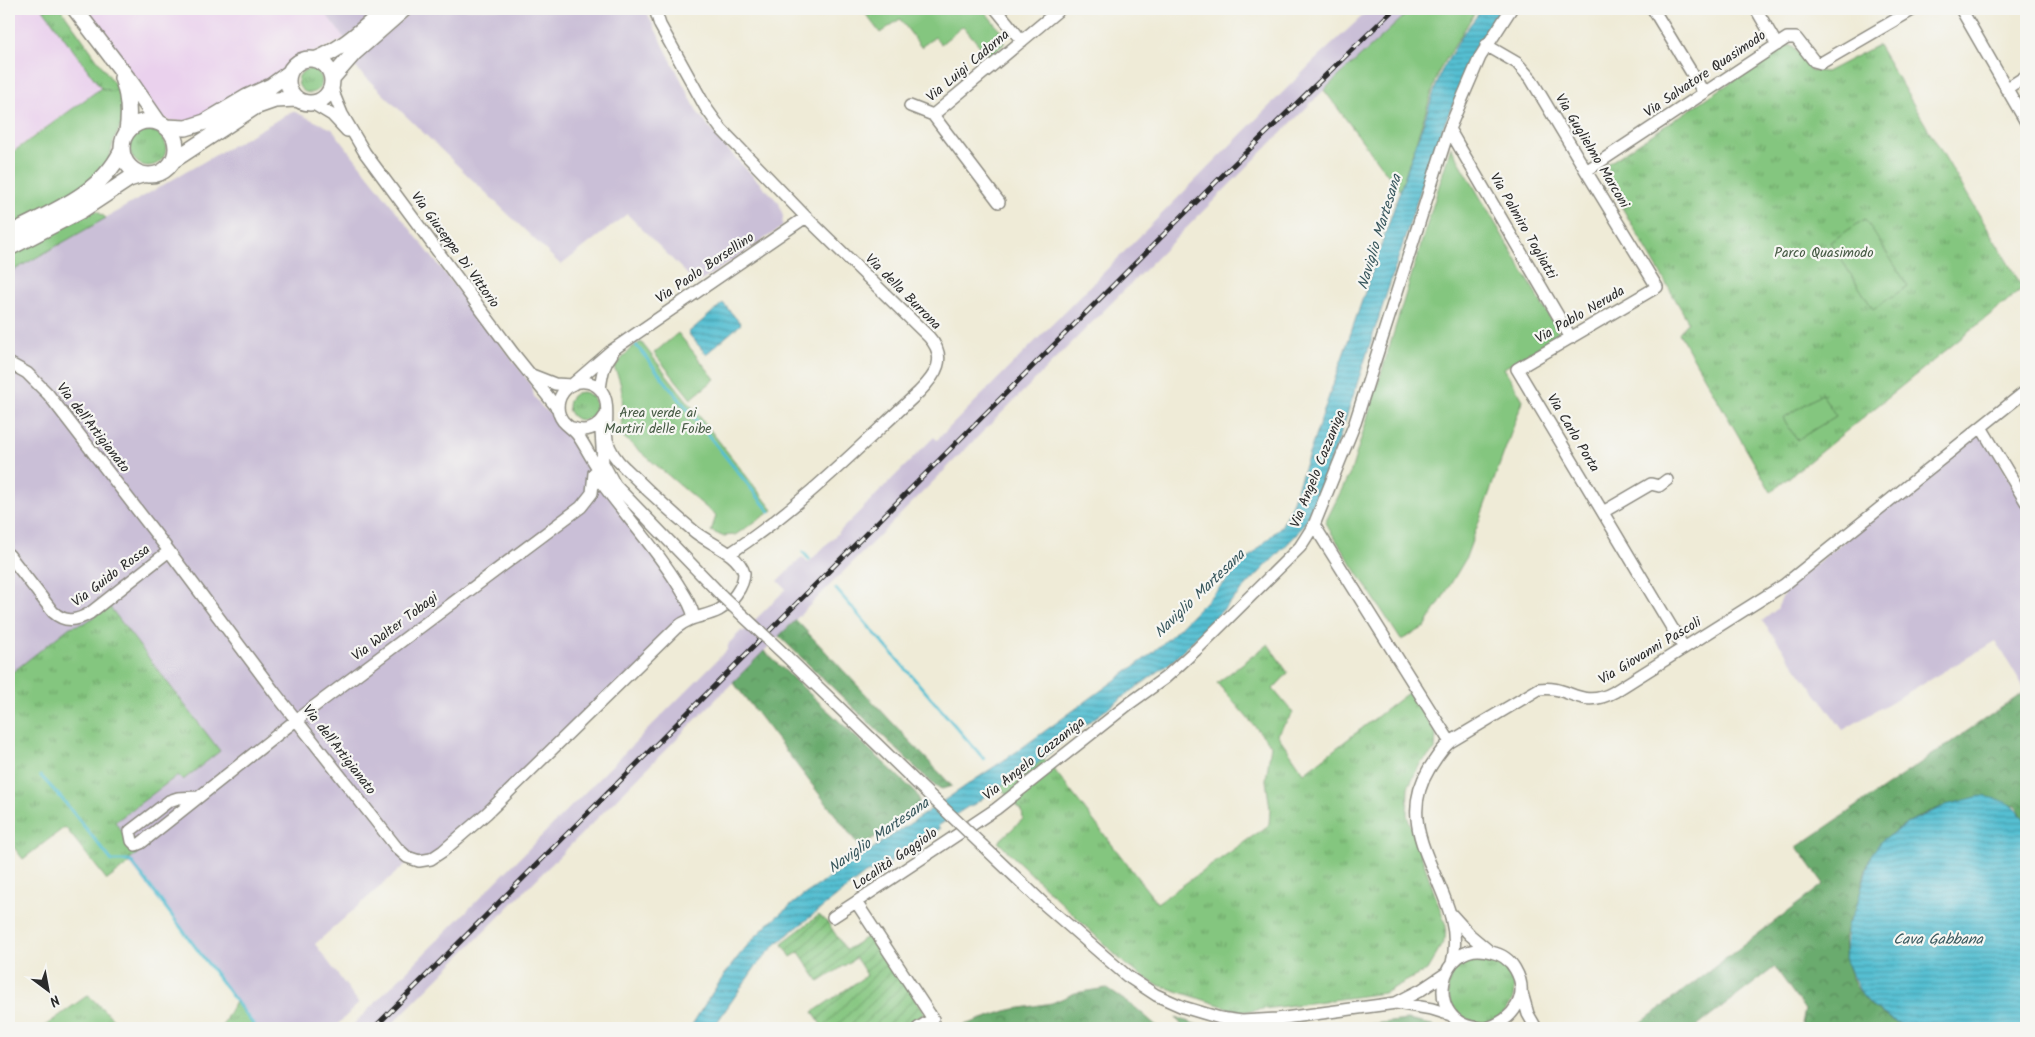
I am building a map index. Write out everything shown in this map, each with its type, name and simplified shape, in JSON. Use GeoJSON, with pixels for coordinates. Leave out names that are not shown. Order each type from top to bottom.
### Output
{"type":"FeatureCollection","features":[{"type":"Feature","properties":{"kind":"main road"},"geometry":{"type":"LineString","coordinates":[[76,9],[162,125],[172,134],[176,144],[174,160]]}},
{"type":"Feature","properties":{"kind":"main road"},"geometry":{"type":"LineString","coordinates":[[127,131],[142,122],[186,128],[205,122],[247,97],[271,86],[289,73],[293,66],[302,60],[317,59],[328,55],[348,42],[386,9]]}},
{"type":"Feature","properties":{"kind":"main road"},"geometry":{"type":"LineString","coordinates":[[9,248],[75,214],[129,178],[155,175],[163,172],[174,160],[255,107],[275,100],[318,102],[326,97],[332,82],[354,53],[404,9]]}},
{"type":"Feature","properties":{"kind":"main road"},"geometry":{"type":"LineString","coordinates":[[317,59],[328,66],[332,82]]}},
{"type":"Feature","properties":{"kind":"main road"},"geometry":{"type":"LineString","coordinates":[[115,63],[126,87],[130,111],[127,131],[123,139],[123,158],[131,169],[142,175]]}},
{"type":"Feature","properties":{"kind":"main road"},"geometry":{"type":"LineString","coordinates":[[289,73],[288,84],[290,90],[304,101]]}},
{"type":"Feature","properties":{"kind":"main road"},"geometry":{"type":"LineString","coordinates":[[9,234],[88,192],[112,168],[122,152]]}},
{"type":"Feature","properties":{"kind":"street","name":"Via della Burrona"},"geometry":{"type":"LineString","coordinates":[[650,9],[715,122],[806,217],[928,337],[936,346],[939,356],[936,371],[924,387],[835,469],[769,526],[728,554]]}},
{"type":"Feature","properties":{"kind":"street","name":"Via della Burrona"},"geometry":{"type":"LineString","coordinates":[[655,9],[660,25]]}},
{"type":"Feature","properties":{"kind":"street"},"geometry":{"type":"LineString","coordinates":[[996,9],[1022,41]]}},
{"type":"Feature","properties":{"kind":"street","name":"Via Luigi Cadorna"},"geometry":{"type":"LineString","coordinates":[[999,202],[933,115],[1060,9]]}},
{"type":"Feature","properties":{"kind":"street","name":"Via Angelo Cazzaniga"},"geometry":{"type":"LineString","coordinates":[[979,820],[1182,663],[1293,554],[1314,525],[1354,423],[1449,129],[1470,78],[1486,46],[1511,9]]}},
{"type":"Feature","properties":{"kind":"street"},"geometry":{"type":"LineString","coordinates":[[1653,9],[1704,93]]}},
{"type":"Feature","properties":{"kind":"street"},"geometry":{"type":"LineString","coordinates":[[1756,9],[1777,45]]}},
{"type":"Feature","properties":{"kind":"street","name":"Via Salvatore Quasimodo"},"geometry":{"type":"LineString","coordinates":[[1586,171],[1787,38],[1794,37],[1814,61],[1818,63],[1824,62],[1914,9]]}},
{"type":"Feature","properties":{"kind":"street"},"geometry":{"type":"LineString","coordinates":[[1961,9],[2026,122]]}},
{"type":"Feature","properties":{"kind":"street","name":"Via Guglielmo Marconi"},"geometry":{"type":"LineString","coordinates":[[1486,46],[1514,61],[1529,76],[1657,287]]}},
{"type":"Feature","properties":{"kind":"street"},"geometry":{"type":"LineString","coordinates":[[2006,88],[2026,76]]}},
{"type":"Feature","properties":{"kind":"street","name":"Via Giuseppe Di Vittorio"},"geometry":{"type":"LineString","coordinates":[[332,82],[335,97],[357,141]]}},
{"type":"Feature","properties":{"kind":"street","name":"Via Giuseppe Di Vittorio"},"geometry":{"type":"LineString","coordinates":[[304,101],[332,115],[357,141],[558,409]]}},
{"type":"Feature","properties":{"kind":"street"},"geometry":{"type":"LineString","coordinates":[[910,106],[933,115]]}},
{"type":"Feature","properties":{"kind":"street","name":"Via Palmiro Togliatti"},"geometry":{"type":"LineString","coordinates":[[1449,129],[1571,338]]}},
{"type":"Feature","properties":{"kind":"street","name":"Via Paolo Borsellino"},"geometry":{"type":"LineString","coordinates":[[573,384],[596,362],[621,343],[806,217]]}},
{"type":"Feature","properties":{"kind":"street","name":"Via Pablo Neruda"},"geometry":{"type":"LineString","coordinates":[[1517,370],[1657,287]]}},
{"type":"Feature","properties":{"kind":"street","name":"Via Paolo Borsellino"},"geometry":{"type":"LineString","coordinates":[[600,389],[606,362],[621,343]]}},
{"type":"Feature","properties":{"kind":"street","name":"Via dell'Artigianato"},"geometry":{"type":"LineString","coordinates":[[9,363],[25,371],[43,388],[296,720],[399,850],[412,860],[427,860],[443,851],[474,825],[683,622],[721,609],[742,586],[744,576],[744,570],[728,554]]}},
{"type":"Feature","properties":{"kind":"street","name":"Via Carlo Porta"},"geometry":{"type":"LineString","coordinates":[[1517,370],[1684,648]]}},
{"type":"Feature","properties":{"kind":"street"},"geometry":{"type":"LineString","coordinates":[[530,374],[545,382],[573,384],[586,382],[600,389],[607,403],[604,418],[602,458],[608,474],[615,485]]}},
{"type":"Feature","properties":{"kind":"street"},"geometry":{"type":"LineString","coordinates":[[573,384],[562,394],[558,409],[563,421],[573,428],[598,469],[722,596],[982,846],[1044,904],[1127,976],[1156,995],[1177,1005],[1214,1016],[1242,1021],[1277,1019],[1396,1003],[1432,1009],[1451,1015]]}},
{"type":"Feature","properties":{"kind":"street","name":"Via Giovanni Pascoli"},"geometry":{"type":"LineString","coordinates":[[1450,742],[1534,691],[1548,689],[1586,699],[1599,699],[1684,648],[1788,582],[2026,391]]}},
{"type":"Feature","properties":{"kind":"street"},"geometry":{"type":"LineString","coordinates":[[573,428],[589,430],[604,418]]}},
{"type":"Feature","properties":{"kind":"street"},"geometry":{"type":"LineString","coordinates":[[604,418],[608,440],[617,460],[696,532],[728,554]]}},
{"type":"Feature","properties":{"kind":"street"},"geometry":{"type":"LineString","coordinates":[[1982,427],[2026,502]]}},
{"type":"Feature","properties":{"kind":"street"},"geometry":{"type":"LineString","coordinates":[[588,453],[594,473],[614,501],[663,560],[690,604],[694,617]]}},
{"type":"Feature","properties":{"kind":"street","name":"Via Walter Tobagi"},"geometry":{"type":"LineString","coordinates":[[198,797],[175,799],[162,806],[130,831],[134,844],[140,844],[183,812],[198,797],[296,720],[581,507],[592,493],[594,473]]}},
{"type":"Feature","properties":{"kind":"street"},"geometry":{"type":"LineString","coordinates":[[1603,512],[1651,484],[1659,486],[1667,480]]}},
{"type":"Feature","properties":{"kind":"street"},"geometry":{"type":"LineString","coordinates":[[1314,525],[1450,742],[1425,776],[1419,792],[1416,812],[1419,835],[1448,909],[1454,943],[1452,963]]}},
{"type":"Feature","properties":{"kind":"street","name":"Via Guido Rossa"},"geometry":{"type":"LineString","coordinates":[[9,556],[53,612],[61,618],[70,621],[90,614],[169,551]]}},
{"type":"Feature","properties":{"kind":"street","name":"Località Gaggiolo"},"geometry":{"type":"LineString","coordinates":[[918,1028],[933,1019],[856,902],[979,820]]}},
{"type":"Feature","properties":{"kind":"street"},"geometry":{"type":"LineString","coordinates":[[833,916],[856,902]]}},
{"type":"Feature","properties":{"kind":"street"},"geometry":{"type":"LineString","coordinates":[[1448,909],[1470,935],[1489,951]]}},
{"type":"Feature","properties":{"kind":"street"},"geometry":{"type":"LineString","coordinates":[[1396,1003],[1421,990],[1445,974],[1452,963],[1469,952],[1489,951],[1499,954],[1512,965],[1519,979],[1528,1014],[1536,1028]]}},
{"type":"Feature","properties":{"kind":"street"},"geometry":{"type":"LineString","coordinates":[[1445,974],[1442,995],[1445,1006],[1451,1015],[1461,1023],[1473,1028],[1481,1028]]}},
{"type":"Feature","properties":{"kind":"street"},"geometry":{"type":"LineString","coordinates":[[1488,1028],[1501,1023],[1511,1015],[1518,1003],[1521,990]]}},
{"type":"Feature","properties":{"kind":"shaded area"},"geometry":{"type":"Polygon","coordinates":[[[9,9],[43,9],[101,88],[9,154],[9,9]]]}},
{"type":"Feature","properties":{"kind":"shaded area"},"geometry":{"type":"Polygon","coordinates":[[[83,9],[322,9],[345,39],[316,52],[300,55],[282,72],[193,121],[170,121],[160,117],[83,9]]]}},
{"type":"Feature","properties":{"kind":"shaded area"},"geometry":{"type":"Polygon","coordinates":[[[322,9],[382,9],[345,39],[322,9]]]}},
{"type":"Feature","properties":{"kind":"shaded area"},"geometry":{"type":"Polygon","coordinates":[[[415,9],[645,9],[698,113],[725,147],[779,203],[783,216],[782,227],[697,284],[627,214],[561,265],[351,63],[415,9]]]}},
{"type":"Feature","properties":{"kind":"shaded area"},"geometry":{"type":"Polygon","coordinates":[[[1370,9],[1412,9],[1324,90],[388,1028],[350,1028],[727,650],[729,643],[742,630],[743,632],[786,589],[778,581],[802,557],[808,563],[934,437],[937,440],[1315,60],[1370,9]]]}},
{"type":"Feature","properties":{"kind":"shaded area"},"geometry":{"type":"Polygon","coordinates":[[[293,111],[332,129],[522,372],[542,407],[571,431],[692,601],[684,628],[444,857],[433,863],[407,863],[315,944],[359,1003],[334,1028],[258,1028],[127,860],[137,852],[115,822],[178,775],[183,780],[220,751],[109,606],[85,624],[70,627],[9,675],[9,273],[293,111]]]}},
{"type":"Feature","properties":{"kind":"shaded area"},"geometry":{"type":"Polygon","coordinates":[[[1981,430],[2026,507],[2026,691],[1996,641],[1843,730],[1762,621],[1777,609],[1786,588],[1981,430]]]}},
{"type":"Feature","properties":{"kind":"green space"},"geometry":{"type":"Polygon","coordinates":[[[43,9],[61,9],[119,90],[111,91],[101,88],[43,9]]]}},
{"type":"Feature","properties":{"kind":"green space"},"geometry":{"type":"Polygon","coordinates":[[[862,9],[983,9],[1003,34],[1004,44],[989,57],[963,26],[941,44],[935,37],[921,47],[900,19],[880,33],[862,9]]]}},
{"type":"Feature","properties":{"kind":"green space"},"geometry":{"type":"Polygon","coordinates":[[[1412,9],[1477,9],[1439,71],[1400,191],[1324,90],[1412,9]]]}},
{"type":"Feature","properties":{"kind":"green space","name":"Parco Quasimodo"},"geometry":{"type":"Polygon","coordinates":[[[1787,45],[1793,46],[1810,70],[1826,72],[1878,45],[2023,288],[1771,492],[1679,333],[1688,321],[1602,173],[1603,167],[1787,45]]]}},
{"type":"Feature","properties":{"kind":"green space"},"geometry":{"type":"Polygon","coordinates":[[[310,69],[319,72],[322,81],[319,90],[310,93],[301,90],[298,81],[301,72],[310,69]]]}},
{"type":"Feature","properties":{"kind":"green space"},"geometry":{"type":"Polygon","coordinates":[[[101,88],[111,91],[119,90],[123,113],[121,125],[114,140],[109,159],[91,183],[9,229],[9,155],[101,88]]]}},
{"type":"Feature","properties":{"kind":"green space"},"geometry":{"type":"Polygon","coordinates":[[[148,130],[155,131],[161,135],[165,141],[165,155],[161,161],[155,165],[148,166],[141,165],[135,161],[131,155],[130,148],[131,141],[135,135],[141,131],[148,130]]]}},
{"type":"Feature","properties":{"kind":"green space"},"geometry":{"type":"Polygon","coordinates":[[[1451,147],[1560,335],[1504,368],[1523,400],[1465,560],[1425,627],[1401,640],[1325,523],[1351,471],[1451,147]]]}},
{"type":"Feature","properties":{"kind":"green space"},"geometry":{"type":"Polygon","coordinates":[[[97,211],[106,218],[9,273],[9,255],[91,212],[97,211]]]}},
{"type":"Feature","properties":{"kind":"green space"},"geometry":{"type":"Polygon","coordinates":[[[1865,219],[1908,286],[1873,309],[1830,242],[1865,219]]]}},
{"type":"Feature","properties":{"kind":"green space"},"geometry":{"type":"Polygon","coordinates":[[[678,333],[715,379],[691,399],[654,353],[678,333]]]}},
{"type":"Feature","properties":{"kind":"green space","name":"Area verde ai Martiri delle Foibe"},"geometry":{"type":"Polygon","coordinates":[[[641,342],[773,510],[735,535],[722,536],[711,531],[716,516],[621,435],[622,392],[614,368],[631,348],[641,342]]]}},
{"type":"Feature","properties":{"kind":"green space"},"geometry":{"type":"Polygon","coordinates":[[[582,392],[592,396],[596,406],[592,416],[582,420],[572,416],[568,406],[572,396],[582,392]]]}},
{"type":"Feature","properties":{"kind":"green space"},"geometry":{"type":"Polygon","coordinates":[[[1822,394],[1836,416],[1797,440],[1783,418],[1822,394]]]}},
{"type":"Feature","properties":{"kind":"green space"},"geometry":{"type":"Polygon","coordinates":[[[109,606],[220,751],[183,780],[178,775],[115,822],[138,853],[128,860],[130,863],[107,880],[65,827],[23,859],[9,841],[9,675],[70,627],[85,623],[109,606]]]}},
{"type":"Feature","properties":{"kind":"green space"},"geometry":{"type":"Polygon","coordinates":[[[796,620],[952,786],[942,789],[936,787],[779,636],[796,620]]]}},
{"type":"Feature","properties":{"kind":"green space"},"geometry":{"type":"Polygon","coordinates":[[[1268,644],[1288,673],[1273,689],[1293,713],[1277,734],[1304,773],[1409,692],[1436,734],[1435,750],[1420,764],[1408,787],[1407,815],[1446,926],[1445,939],[1427,970],[1384,993],[1241,1012],[1155,984],[1127,966],[998,842],[1023,819],[1022,811],[1000,787],[1029,767],[1031,768],[1041,759],[1049,763],[1157,903],[1269,825],[1270,809],[1266,780],[1271,745],[1217,683],[1268,644]]]}},
{"type":"Feature","properties":{"kind":"green space"},"geometry":{"type":"Polygon","coordinates":[[[764,651],[915,792],[919,800],[917,809],[860,847],[733,682],[764,651]]]}},
{"type":"Feature","properties":{"kind":"green space"},"geometry":{"type":"Polygon","coordinates":[[[2026,691],[2026,821],[2015,806],[1975,802],[1951,804],[1925,813],[1888,836],[1872,854],[1867,866],[1857,905],[1847,925],[1845,936],[1846,959],[1853,981],[1866,1000],[1878,1011],[1906,1028],[1801,1028],[1805,1010],[1775,967],[1695,1028],[1634,1028],[1824,884],[1797,847],[2026,691]]]}},
{"type":"Feature","properties":{"kind":"green space"},"geometry":{"type":"Polygon","coordinates":[[[819,915],[828,923],[846,950],[873,933],[925,1013],[902,1028],[823,1028],[813,1012],[867,975],[856,958],[819,982],[799,952],[791,957],[782,943],[819,915]]]}},
{"type":"Feature","properties":{"kind":"green space"},"geometry":{"type":"Polygon","coordinates":[[[1481,956],[1494,958],[1509,971],[1512,976],[1514,989],[1512,1002],[1499,1017],[1494,1020],[1481,1022],[1468,1020],[1453,1007],[1450,1002],[1448,989],[1450,976],[1463,961],[1468,958],[1481,956]]]}},
{"type":"Feature","properties":{"kind":"green space"},"geometry":{"type":"Polygon","coordinates":[[[1106,988],[1136,1008],[1159,1028],[955,1028],[1009,1010],[1052,1003],[1075,993],[1106,988]]]}},
{"type":"Feature","properties":{"kind":"green space"},"geometry":{"type":"Polygon","coordinates":[[[88,995],[123,1028],[42,1028],[88,995]]]}},
{"type":"Feature","properties":{"kind":"green space"},"geometry":{"type":"Polygon","coordinates":[[[236,1000],[256,1028],[221,1028],[236,1000]]]}},
{"type":"Feature","properties":{"kind":"green space"},"geometry":{"type":"Polygon","coordinates":[[[1175,1017],[1206,1028],[1184,1028],[1175,1017]]]}},
{"type":"Feature","properties":{"kind":"green space"},"geometry":{"type":"Polygon","coordinates":[[[1408,1020],[1432,1025],[1436,1028],[1337,1028],[1408,1020]]]}},
{"type":"Feature","properties":{"kind":"water"},"geometry":{"type":"Polygon","coordinates":[[[1482,9],[1505,9],[1473,58],[1436,143],[1337,445],[1307,519],[1296,535],[1174,660],[1066,739],[1031,769],[1028,767],[970,807],[938,826],[940,828],[890,861],[891,863],[865,874],[776,944],[756,966],[713,1028],[690,1028],[738,956],[774,919],[804,895],[1016,752],[1150,655],[1282,525],[1289,512],[1441,72],[1463,34],[1482,9]]]}},
{"type":"Feature","properties":{"kind":"water"},"geometry":{"type":"Polygon","coordinates":[[[723,303],[741,324],[706,354],[688,333],[723,303]]]}},
{"type":"Feature","properties":{"kind":"water","name":"Cava Gabbana"},"geometry":{"type":"Polygon","coordinates":[[[1980,796],[2006,802],[2026,821],[2026,1028],[1906,1028],[1874,1008],[1862,995],[1845,961],[1847,925],[1856,908],[1871,855],[1881,841],[1911,821],[1946,805],[1980,796]]]}},
{"type":"Feature","properties":{"kind":"waterway"},"geometry":{"type":"LineString","coordinates":[[636,345],[770,512]]}},
{"type":"Feature","properties":{"kind":"waterway"},"geometry":{"type":"LineString","coordinates":[[803,552],[809,559]]}},
{"type":"Feature","properties":{"kind":"waterway"},"geometry":{"type":"LineString","coordinates":[[836,589],[984,759]]}},
{"type":"Feature","properties":{"kind":"waterway"},"geometry":{"type":"LineString","coordinates":[[41,776],[112,861],[131,861],[256,1028]]}},
{"type":"Feature","properties":{"kind":"railway"},"geometry":{"type":"LineString","coordinates":[[374,1028],[1228,170],[1394,9]]}},
{"type":"Feature","properties":{"kind":"water label","name":"Naviglio Martesana"},"geometry":{"type":"Point","coordinates":[1380,232]}},
{"type":"Feature","properties":{"kind":"water label","name":"Naviglio Martesana"},"geometry":{"type":"Point","coordinates":[1200,594]}},
{"type":"Feature","properties":{"kind":"water label","name":"Naviglio Martesana"},"geometry":{"type":"Point","coordinates":[879,836]}}]}
